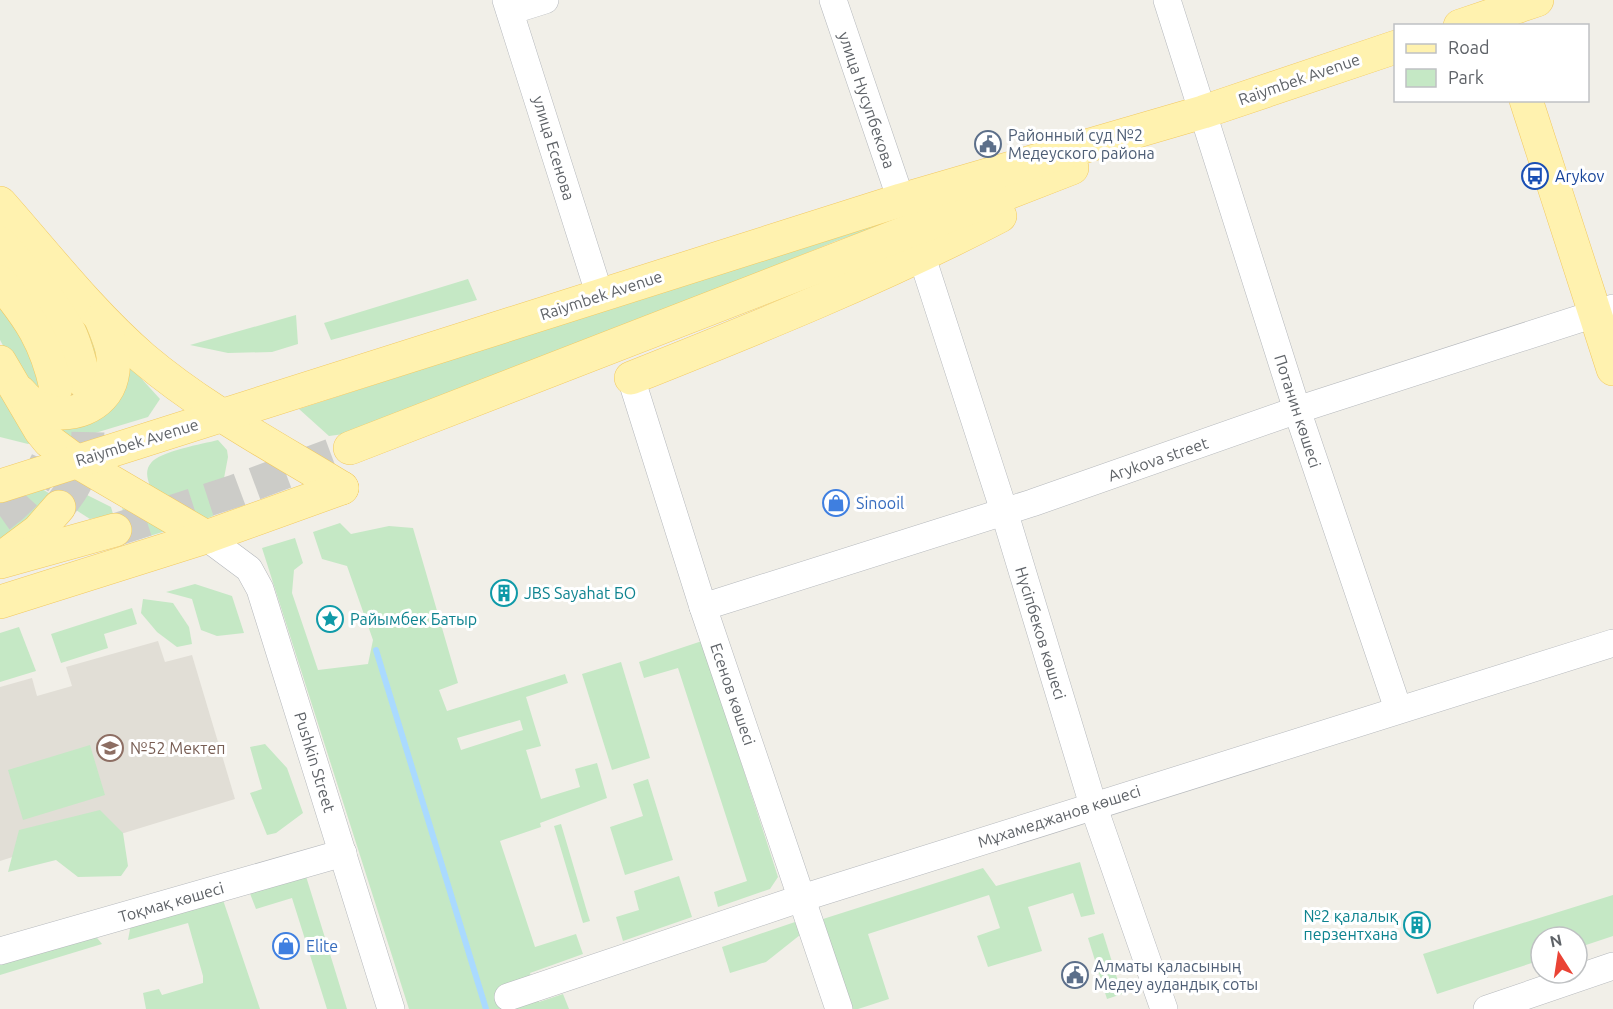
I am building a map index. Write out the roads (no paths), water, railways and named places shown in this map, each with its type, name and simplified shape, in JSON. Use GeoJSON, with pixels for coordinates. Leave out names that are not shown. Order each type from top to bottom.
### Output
{"type":"FeatureCollection","features":[{"type":"Feature","properties":{"kind":"main road"},"geometry":{"type":"LineString","coordinates":[[1466,24],[1537,0]]}},
{"type":"Feature","properties":{"kind":"main road","name":"Raiymbek Avenue"},"geometry":{"type":"LineString","coordinates":[[0,486],[901,200],[1203,112],[1394,47]]}},
{"type":"Feature","properties":{"kind":"main road"},"geometry":{"type":"LineString","coordinates":[[1527,102],[1604,311],[1613,369]]}},
{"type":"Feature","properties":{"kind":"main road","name":"Raiymbek Avenue"},"geometry":{"type":"LineString","coordinates":[[350,448],[1126,147],[1203,112]]}},
{"type":"Feature","properties":{"kind":"main road","name":"Raiymbek Avenue"},"geometry":{"type":"LineString","coordinates":[[631,378],[922,256],[1061,185],[1126,147]]}},
{"type":"Feature","properties":{"kind":"main road"},"geometry":{"type":"LineString","coordinates":[[0,203],[99,315],[144,358],[222,415],[342,488],[206,537],[0,602]]}},
{"type":"Feature","properties":{"kind":"main road"},"geometry":{"type":"LineString","coordinates":[[0,243],[59,315],[73,342],[70,386],[51,365],[36,329],[0,282]]}},
{"type":"Feature","properties":{"kind":"main road"},"geometry":{"type":"LineString","coordinates":[[7,374],[29,402],[40,409],[67,414],[83,410],[94,404],[105,393],[112,380],[114,366],[109,337],[99,315]]}},
{"type":"Feature","properties":{"kind":"main road"},"geometry":{"type":"LineString","coordinates":[[7,374],[45,436],[76,461],[206,537]]}},
{"type":"Feature","properties":{"kind":"main road"},"geometry":{"type":"LineString","coordinates":[[0,557],[38,531],[59,507]]}},
{"type":"Feature","properties":{"kind":"main road"},"geometry":{"type":"LineString","coordinates":[[0,562],[115,530]]}},
{"type":"Feature","properties":{"kind":"street"},"geometry":{"type":"LineString","coordinates":[[508,6],[545,0]]}},
{"type":"Feature","properties":{"kind":"street","name":"улица Нусупбекова"},"geometry":{"type":"LineString","coordinates":[[833,0],[901,200]]}},
{"type":"Feature","properties":{"kind":"street","name":"Потанин көшесі"},"geometry":{"type":"LineString","coordinates":[[1167,0],[1298,411],[1398,709]]}},
{"type":"Feature","properties":{"kind":"street","name":"улица Есенова"},"geometry":{"type":"LineString","coordinates":[[508,6],[600,296]]}},
{"type":"Feature","properties":{"kind":"street","name":"Нүсіпбеков көшесі"},"geometry":{"type":"LineString","coordinates":[[922,256],[1004,511],[1093,806],[1164,1009]]}},
{"type":"Feature","properties":{"kind":"street","name":"Arykova street"},"geometry":{"type":"LineString","coordinates":[[703,607],[1004,511],[1298,411],[1604,311]]}},
{"type":"Feature","properties":{"kind":"street","name":"Есенов көшесі"},"geometry":{"type":"LineString","coordinates":[[631,378],[703,607],[839,1009]]}},
{"type":"Feature","properties":{"kind":"street","name":"Pushkin Street"},"geometry":{"type":"LineString","coordinates":[[206,537],[249,569],[260,589],[391,1009]]}},
{"type":"Feature","properties":{"kind":"street","name":"Мұхамеджанов көшесі"},"geometry":{"type":"LineString","coordinates":[[508,997],[802,898],[1613,643]]}},
{"type":"Feature","properties":{"kind":"street","name":"Тоқмақ көшесі"},"geometry":{"type":"LineString","coordinates":[[0,951],[342,853]]}},
{"type":"Feature","properties":{"kind":"street"},"geometry":{"type":"LineString","coordinates":[[1487,1009],[1613,966]]}},
{"type":"Feature","properties":{"kind":"waterway"},"geometry":{"type":"LineString","coordinates":[[376,650],[486,1009]]}},
{"type":"Feature","properties":{"kind":"tunnel"},"geometry":{"type":"LineString","coordinates":[[59,507],[73,487],[85,460],[88,434],[85,383]]}},
{"type":"Feature","properties":{"kind":"tunnel"},"geometry":{"type":"LineString","coordinates":[[115,530],[235,491],[350,448]]}},
{"type":"Feature","properties":{"kind":"tunnel"},"geometry":{"type":"LineString","coordinates":[[0,516],[27,492],[47,461]]}},
{"type":"Feature","properties":{"kind":"place","name":"Районный суд №2 Медеуского района"},"geometry":{"type":"Point","coordinates":[988,144]}},
{"type":"Feature","properties":{"kind":"place","name":"Arykov"},"geometry":{"type":"Point","coordinates":[1535,176]}},
{"type":"Feature","properties":{"kind":"place","name":"Sinooil"},"geometry":{"type":"Point","coordinates":[836,503]}},
{"type":"Feature","properties":{"kind":"place","name":"JBS Sayahat БО"},"geometry":{"type":"Point","coordinates":[504,593]}},
{"type":"Feature","properties":{"kind":"place","name":"Райымбек Батыр"},"geometry":{"type":"Point","coordinates":[330,619]}},
{"type":"Feature","properties":{"kind":"place","name":"№52 Мектеп"},"geometry":{"type":"Point","coordinates":[110,748]}},
{"type":"Feature","properties":{"kind":"place","name":"№2 қалалық перзентхана"},"geometry":{"type":"Point","coordinates":[1417,925]}},
{"type":"Feature","properties":{"kind":"place","name":"Elite"},"geometry":{"type":"Point","coordinates":[286,946]}},
{"type":"Feature","properties":{"kind":"place","name":"Алматы қаласының Медеу аудандық соты"},"geometry":{"type":"Point","coordinates":[1075,975]}}]}
